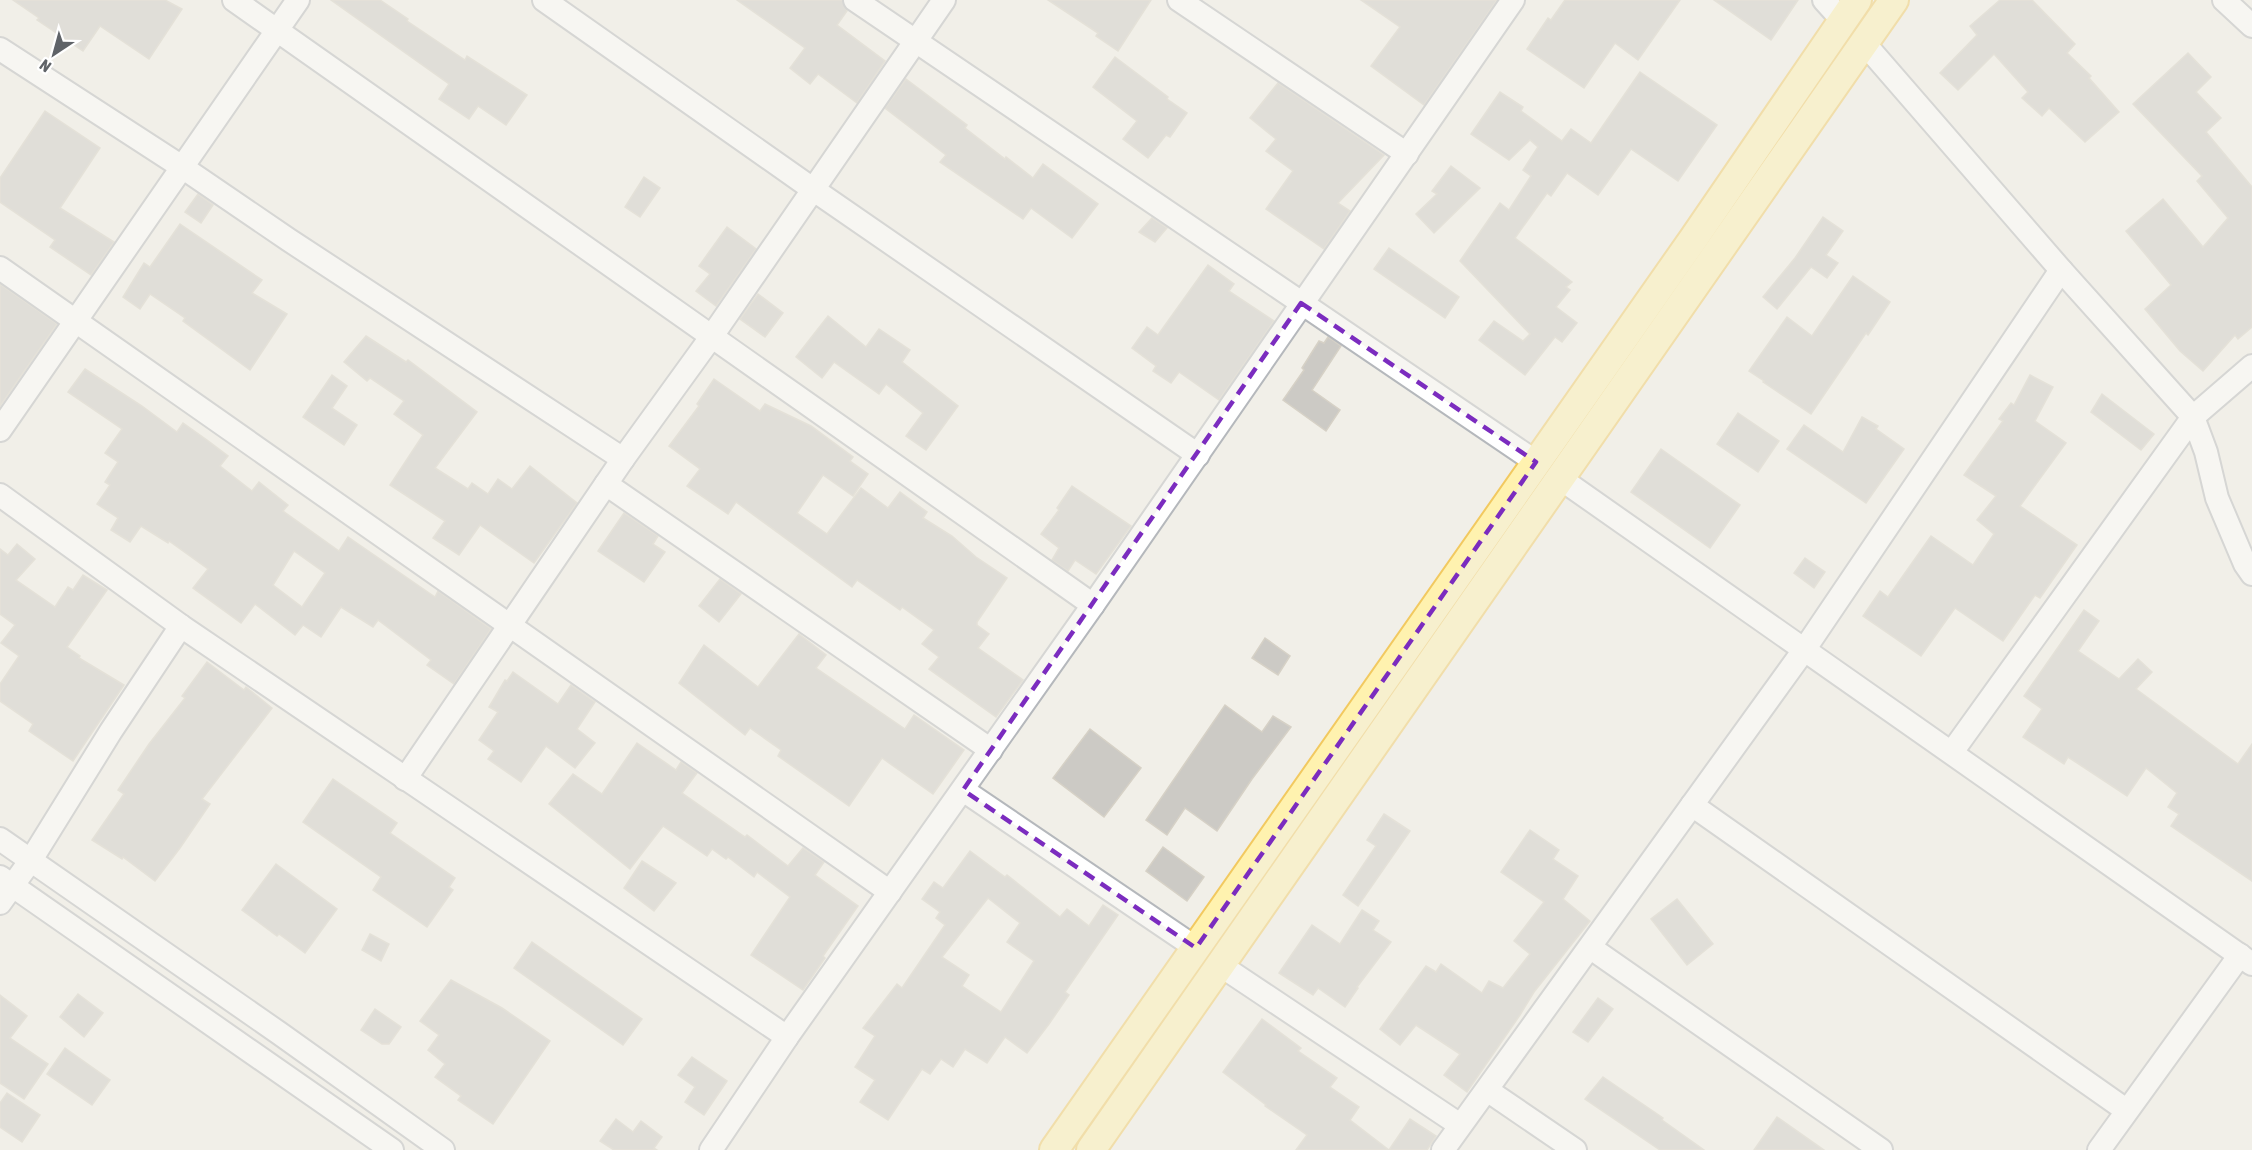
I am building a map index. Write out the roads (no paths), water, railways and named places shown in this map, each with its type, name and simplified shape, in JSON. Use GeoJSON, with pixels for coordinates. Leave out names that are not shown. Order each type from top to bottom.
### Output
{"type":"FeatureCollection","features":[{"type":"Feature","properties":{"kind":"main road"},"geometry":{"type":"LineString","coordinates":[[1091,1150],[1894,0]]}},
{"type":"Feature","properties":{"kind":"main road"},"geometry":{"type":"LineString","coordinates":[[1054,1150],[1536,462],[1841,7]]}},
{"type":"Feature","properties":{"kind":"street"},"geometry":{"type":"LineString","coordinates":[[234,0],[1093,605]]}},
{"type":"Feature","properties":{"kind":"street"},"geometry":{"type":"LineString","coordinates":[[0,430],[298,0]]}},
{"type":"Feature","properties":{"kind":"street"},"geometry":{"type":"LineString","coordinates":[[544,0],[1198,455]]}},
{"type":"Feature","properties":{"kind":"street"},"geometry":{"type":"LineString","coordinates":[[855,0],[1536,462]]}},
{"type":"Feature","properties":{"kind":"street"},"geometry":{"type":"LineString","coordinates":[[405,779],[623,459],[712,336],[944,0]]}},
{"type":"Feature","properties":{"kind":"street"},"geometry":{"type":"LineString","coordinates":[[1179,0],[1407,154]]}},
{"type":"Feature","properties":{"kind":"street"},"geometry":{"type":"LineString","coordinates":[[2224,0],[2252,26]]}},
{"type":"Feature","properties":{"kind":"street"},"geometry":{"type":"LineString","coordinates":[[711,1150],[787,1037],[1093,605],[1301,303],[1407,154],[1503,4]]}},
{"type":"Feature","properties":{"kind":"street"},"geometry":{"type":"LineString","coordinates":[[1864,44],[2193,417],[2206,452],[2217,498],[2245,564],[2252,574]]}},
{"type":"Feature","properties":{"kind":"street"},"geometry":{"type":"LineString","coordinates":[[0,49],[182,166],[289,240],[623,459]]}},
{"type":"Feature","properties":{"kind":"street"},"geometry":{"type":"LineString","coordinates":[[0,268],[890,892]]}},
{"type":"Feature","properties":{"kind":"street"},"geometry":{"type":"LineString","coordinates":[[1443,1150],[1804,650],[2061,270]]}},
{"type":"Feature","properties":{"kind":"street"},"geometry":{"type":"LineString","coordinates":[[1952,752],[2193,417],[2252,366]]}},
{"type":"Feature","properties":{"kind":"street"},"geometry":{"type":"LineString","coordinates":[[1561,479],[2246,960],[2126,1110],[2099,1150]]}},
{"type":"Feature","properties":{"kind":"street"},"geometry":{"type":"LineString","coordinates":[[606,484],[991,750]]}},
{"type":"Feature","properties":{"kind":"street"},"geometry":{"type":"LineString","coordinates":[[0,495],[181,626],[787,1037]]}},
{"type":"Feature","properties":{"kind":"street"},"geometry":{"type":"LineString","coordinates":[[181,626],[111,731],[31,860],[4,888],[392,1150]]}},
{"type":"Feature","properties":{"kind":"street"},"geometry":{"type":"LineString","coordinates":[[963,790],[1196,948]]}},
{"type":"Feature","properties":{"kind":"street"},"geometry":{"type":"LineString","coordinates":[[1692,805],[2126,1110]]}},
{"type":"Feature","properties":{"kind":"street"},"geometry":{"type":"LineString","coordinates":[[0,839],[443,1150]]}},
{"type":"Feature","properties":{"kind":"street"},"geometry":{"type":"LineString","coordinates":[[1591,948],[1881,1150]]}},
{"type":"Feature","properties":{"kind":"street"},"geometry":{"type":"LineString","coordinates":[[1221,965],[1460,1125]]}},
{"type":"Feature","properties":{"kind":"street"},"geometry":{"type":"LineString","coordinates":[[1487,1090],[1575,1150]]}}]}
